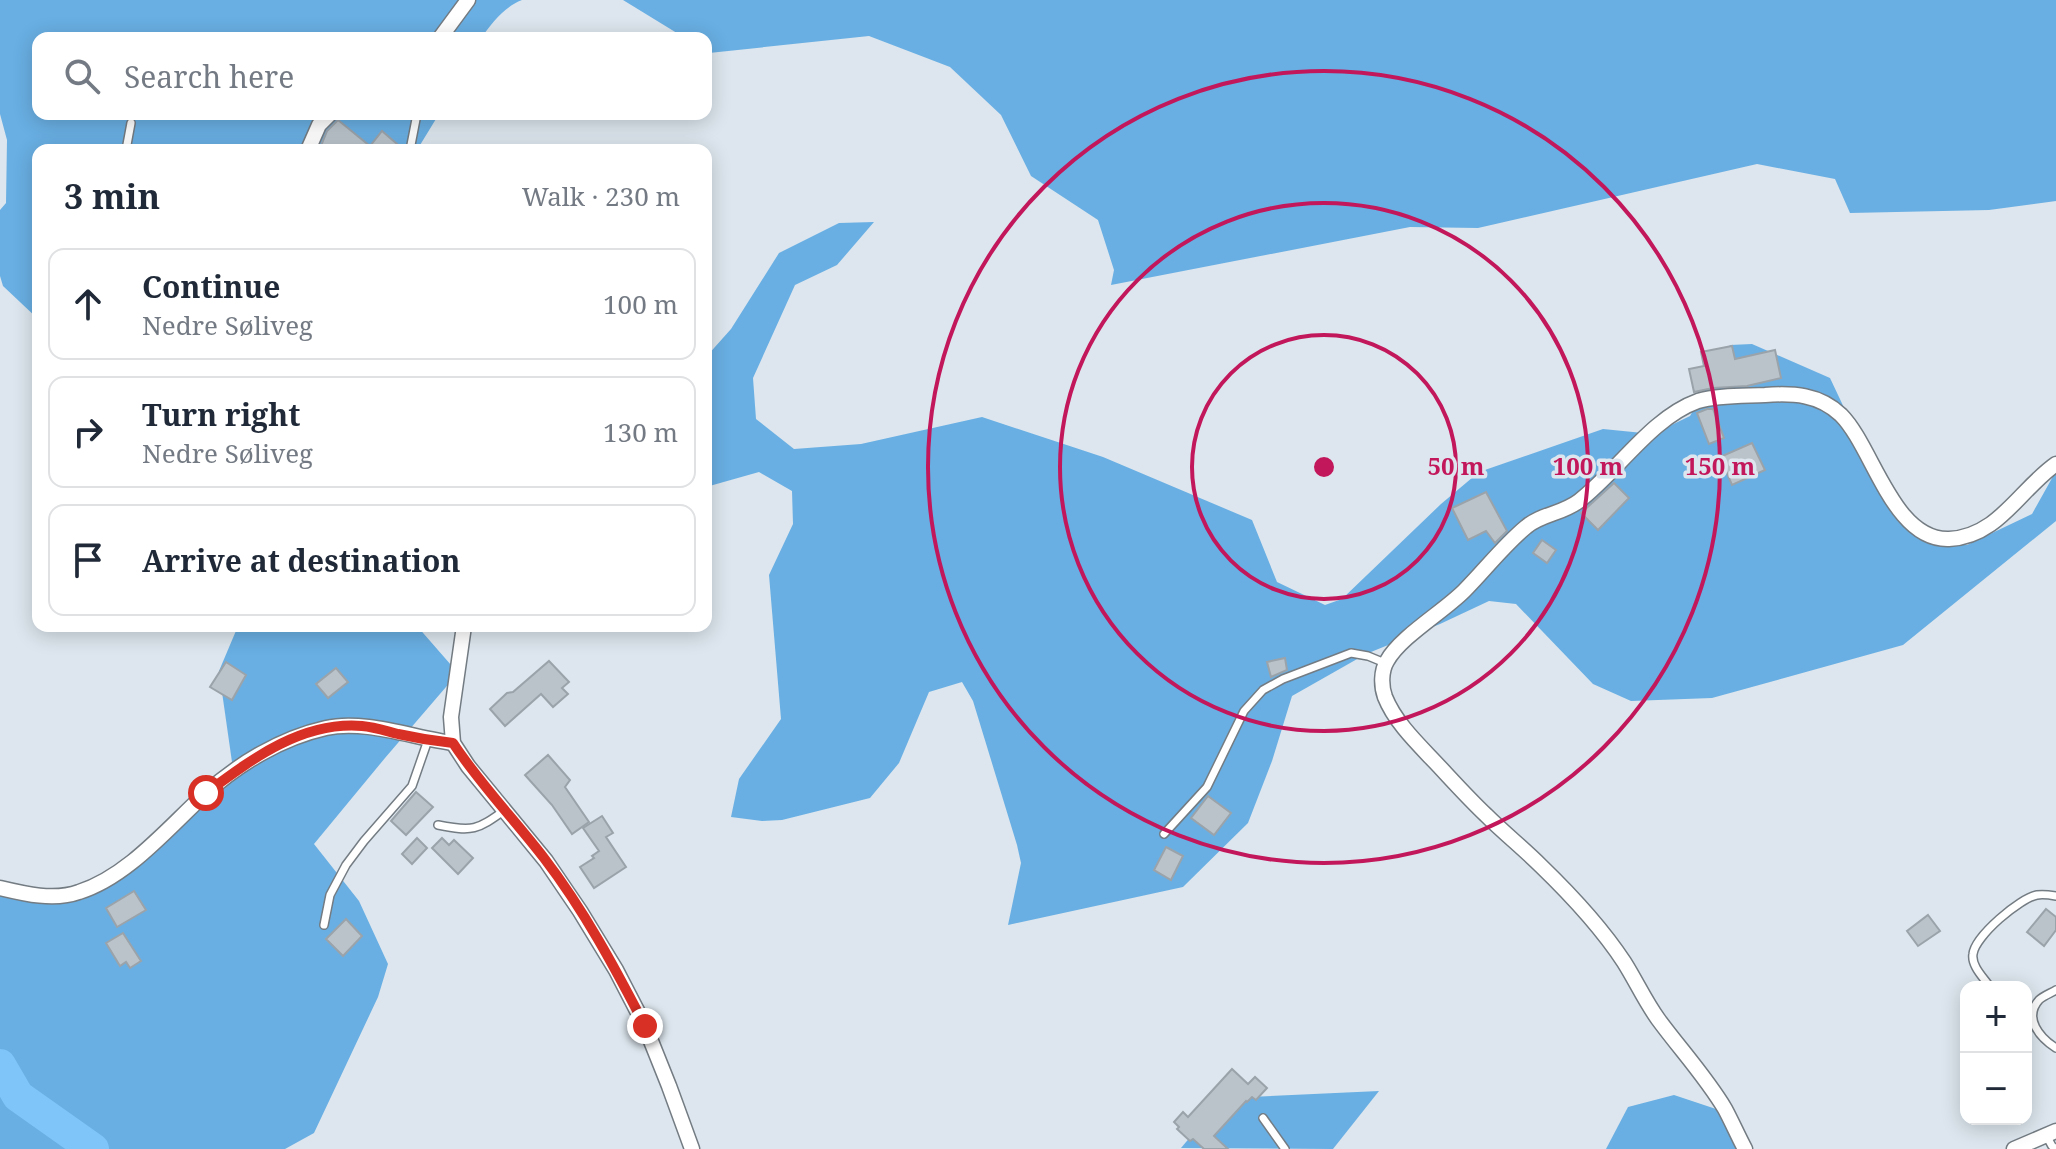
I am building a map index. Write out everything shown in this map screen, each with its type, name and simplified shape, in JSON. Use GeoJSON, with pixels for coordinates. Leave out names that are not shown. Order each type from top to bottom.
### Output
{"type":"FeatureCollection","features":[{"type":"Feature","properties":{"kind":"street"},"geometry":{"type":"LineString","coordinates":[[444,32],[468,0]]}},
{"type":"Feature","properties":{"kind":"street"},"geometry":{"type":"LineString","coordinates":[[311,144],[324,120]]}},
{"type":"Feature","properties":{"kind":"street"},"geometry":{"type":"LineString","coordinates":[[1745,1149],[1724,1107],[1649,1006],[1623,961],[1593,921],[1542,867],[1484,813],[1398,720],[1384,695],[1382,681],[1385,663],[1398,646],[1460,595],[1527,525],[1561,513],[1578,502],[1663,421],[1700,400],[1794,393],[1817,400],[1839,413],[1852,428],[1891,497],[1910,521],[1926,535],[1940,538],[1975,534],[1995,522],[2056,464]]}},
{"type":"Feature","properties":{"kind":"street"},"geometry":{"type":"LineString","coordinates":[[463,632],[451,717],[453,743],[554,873],[616,970],[645,1026],[692,1149]]}},
{"type":"Feature","properties":{"kind":"street"},"geometry":{"type":"LineString","coordinates":[[0,888],[45,896],[76,894],[97,885],[126,866],[206,793],[247,762],[300,736],[329,727],[362,726],[453,743]]}},
{"type":"Feature","properties":{"kind":"street"},"geometry":{"type":"LineString","coordinates":[[2014,1149],[2051,1133]]}},
{"type":"Feature","properties":{"kind":"lane"},"geometry":{"type":"LineString","coordinates":[[411,144],[416,120]]}},
{"type":"Feature","properties":{"kind":"lane"},"geometry":{"type":"LineString","coordinates":[[127,144],[131,123]]}},
{"type":"Feature","properties":{"kind":"lane"},"geometry":{"type":"LineString","coordinates":[[1164,834],[1207,787],[1244,711],[1263,690],[1351,653],[1385,663]]}},
{"type":"Feature","properties":{"kind":"lane"},"geometry":{"type":"LineString","coordinates":[[324,925],[330,895],[346,865],[412,786],[428,740]]}},
{"type":"Feature","properties":{"kind":"lane"},"geometry":{"type":"LineString","coordinates":[[438,825],[471,829],[482,827],[505,810]]}},
{"type":"Feature","properties":{"kind":"lane"},"geometry":{"type":"LineString","coordinates":[[1986,981],[1976,968],[1973,955],[1988,929],[2025,900],[2038,895],[2056,896]]}},
{"type":"Feature","properties":{"kind":"lane"},"geometry":{"type":"LineString","coordinates":[[2032,1016],[2039,1000],[2056,990]]}},
{"type":"Feature","properties":{"kind":"lane"},"geometry":{"type":"LineString","coordinates":[[2032,1026],[2047,1043],[2056,1048]]}},
{"type":"Feature","properties":{"kind":"lane"},"geometry":{"type":"LineString","coordinates":[[1263,1118],[1285,1149]]}},
{"type":"Feature","properties":{"kind":"lane"},"geometry":{"type":"LineString","coordinates":[[2051,1133],[2052,1146],[2056,1149]]}},
{"type":"Feature","properties":{"kind":"shaded area"},"geometry":{"type":"Polygon","coordinates":[[[0,0],[522,0],[504,11],[486,32],[32,32],[32,120],[435,120],[421,144],[32,144],[32,313],[3,286],[0,276],[0,210],[6,203],[7,140],[0,114],[0,0]]]}},
{"type":"Feature","properties":{"kind":"shaded area"},"geometry":{"type":"Polygon","coordinates":[[[623,0],[2056,0],[2056,201],[1989,210],[1850,213],[1835,179],[1757,164],[1478,228],[1410,227],[1111,285],[1114,270],[1098,220],[1031,176],[1001,115],[950,67],[869,36],[712,53],[712,32],[675,32],[623,0]]]}},
{"type":"Feature","properties":{"kind":"shaded area"},"geometry":{"type":"Polygon","coordinates":[[[874,222],[837,265],[795,285],[753,378],[756,419],[794,449],[861,444],[982,417],[1103,457],[1252,520],[1277,582],[1325,605],[1342,599],[1479,472],[1603,429],[1653,434],[1690,416],[1730,345],[1752,344],[1830,378],[1864,450],[1923,538],[1967,545],[2032,514],[2056,471],[2056,521],[1903,645],[1712,698],[1631,701],[1593,684],[1516,604],[1489,601],[1366,654],[1292,696],[1248,823],[1183,887],[1008,925],[1021,863],[973,701],[962,682],[929,692],[899,763],[870,798],[782,820],[731,817],[739,779],[781,719],[769,575],[793,524],[792,491],[759,472],[712,485],[712,350],[731,329],[779,253],[839,223],[874,222]]]}},
{"type":"Feature","properties":{"kind":"shaded area"},"geometry":{"type":"Polygon","coordinates":[[[235,632],[422,632],[458,673],[314,844],[359,901],[388,964],[378,997],[314,1133],[285,1149],[0,1149],[0,884],[50,904],[130,873],[234,776],[219,671],[235,632]]]}},
{"type":"Feature","properties":{"kind":"shaded area"},"geometry":{"type":"Polygon","coordinates":[[[1379,1091],[1333,1149],[1181,1148],[1202,1123],[1249,1097],[1379,1091]]]}},
{"type":"Feature","properties":{"kind":"shaded area"},"geometry":{"type":"Polygon","coordinates":[[[1674,1095],[1719,1110],[1742,1149],[1606,1149],[1628,1107],[1674,1095]]]}},
{"type":"Feature","properties":{"kind":"building"},"geometry":{"type":"Polygon","coordinates":[[[338,120],[368,144],[322,144],[327,131],[338,120]]]}},
{"type":"Feature","properties":{"kind":"building"},"geometry":{"type":"Polygon","coordinates":[[[382,131],[397,144],[372,144],[382,131]]]}},
{"type":"Feature","properties":{"kind":"building"},"geometry":{"type":"Polygon","coordinates":[[[1732,346],[1735,359],[1775,350],[1781,378],[1747,386],[1694,392],[1689,369],[1704,366],[1701,352],[1732,346]]]}},
{"type":"Feature","properties":{"kind":"building"},"geometry":{"type":"Polygon","coordinates":[[[1713,409],[1724,438],[1709,444],[1697,413],[1713,409]]]}},
{"type":"Feature","properties":{"kind":"building"},"geometry":{"type":"Polygon","coordinates":[[[1752,443],[1765,470],[1732,485],[1720,457],[1752,443]]]}},
{"type":"Feature","properties":{"kind":"building"},"geometry":{"type":"Polygon","coordinates":[[[1614,483],[1629,498],[1598,530],[1581,513],[1614,483]]]}},
{"type":"Feature","properties":{"kind":"building"},"geometry":{"type":"Polygon","coordinates":[[[1486,492],[1507,531],[1495,543],[1486,531],[1468,540],[1452,508],[1486,492]]]}},
{"type":"Feature","properties":{"kind":"building"},"geometry":{"type":"Polygon","coordinates":[[[1542,540],[1556,550],[1547,563],[1533,553],[1542,540]]]}},
{"type":"Feature","properties":{"kind":"building"},"geometry":{"type":"Polygon","coordinates":[[[1285,658],[1287,670],[1271,677],[1267,662],[1285,658]]]}},
{"type":"Feature","properties":{"kind":"building"},"geometry":{"type":"Polygon","coordinates":[[[549,661],[569,682],[562,688],[568,694],[553,707],[541,694],[505,726],[490,709],[549,661]]]}},
{"type":"Feature","properties":{"kind":"building"},"geometry":{"type":"Polygon","coordinates":[[[226,662],[246,675],[232,700],[210,687],[226,662]]]}},
{"type":"Feature","properties":{"kind":"building"},"geometry":{"type":"Polygon","coordinates":[[[336,668],[348,682],[328,698],[316,684],[336,668]]]}},
{"type":"Feature","properties":{"kind":"building"},"geometry":{"type":"Polygon","coordinates":[[[548,755],[570,780],[565,787],[589,822],[572,834],[552,805],[525,775],[548,755]]]}},
{"type":"Feature","properties":{"kind":"building"},"geometry":{"type":"Polygon","coordinates":[[[416,792],[433,807],[406,835],[391,821],[416,792]]]}},
{"type":"Feature","properties":{"kind":"building"},"geometry":{"type":"Polygon","coordinates":[[[1208,796],[1231,813],[1214,835],[1191,818],[1208,796]]]}},
{"type":"Feature","properties":{"kind":"building"},"geometry":{"type":"Polygon","coordinates":[[[602,816],[613,833],[606,837],[626,867],[594,888],[580,867],[599,851],[583,828],[602,816]]]}},
{"type":"Feature","properties":{"kind":"building"},"geometry":{"type":"Polygon","coordinates":[[[417,838],[427,848],[412,864],[402,854],[417,838]]]}},
{"type":"Feature","properties":{"kind":"building"},"geometry":{"type":"Polygon","coordinates":[[[442,838],[449,845],[454,840],[473,858],[458,874],[432,848],[442,838]]]}},
{"type":"Feature","properties":{"kind":"building"},"geometry":{"type":"Polygon","coordinates":[[[1166,847],[1183,856],[1171,880],[1154,870],[1166,847]]]}},
{"type":"Feature","properties":{"kind":"building"},"geometry":{"type":"Polygon","coordinates":[[[134,891],[146,910],[117,927],[106,908],[134,891]]]}},
{"type":"Feature","properties":{"kind":"building"},"geometry":{"type":"Polygon","coordinates":[[[2046,909],[2056,917],[2056,930],[2044,946],[2027,932],[2046,909]]]}},
{"type":"Feature","properties":{"kind":"building"},"geometry":{"type":"Polygon","coordinates":[[[1928,915],[1940,931],[1918,946],[1907,931],[1928,915]]]}},
{"type":"Feature","properties":{"kind":"building"},"geometry":{"type":"Polygon","coordinates":[[[346,919],[362,936],[343,956],[326,939],[346,919]]]}},
{"type":"Feature","properties":{"kind":"building"},"geometry":{"type":"Polygon","coordinates":[[[123,933],[141,961],[130,968],[126,962],[120,966],[106,943],[123,933]]]}},
{"type":"Feature","properties":{"kind":"building"},"geometry":{"type":"Polygon","coordinates":[[[1232,1069],[1248,1084],[1255,1077],[1267,1088],[1256,1100],[1252,1097],[1246,1101],[1214,1136],[1228,1149],[1204,1149],[1193,1139],[1190,1141],[1174,1122],[1183,1112],[1188,1117],[1232,1069]]]}},
{"type":"Feature","properties":{"kind":"waterway"},"geometry":{"type":"LineString","coordinates":[[0,1065],[18,1096],[93,1149]]}},
{"type":"Feature","properties":{"kind":"route"},"geometry":{"type":"LineString","coordinates":[[206,793],[247,762],[274,747],[329,727],[362,726],[453,743],[468,766],[546,861],[580,911],[645,1026]]}}]}
